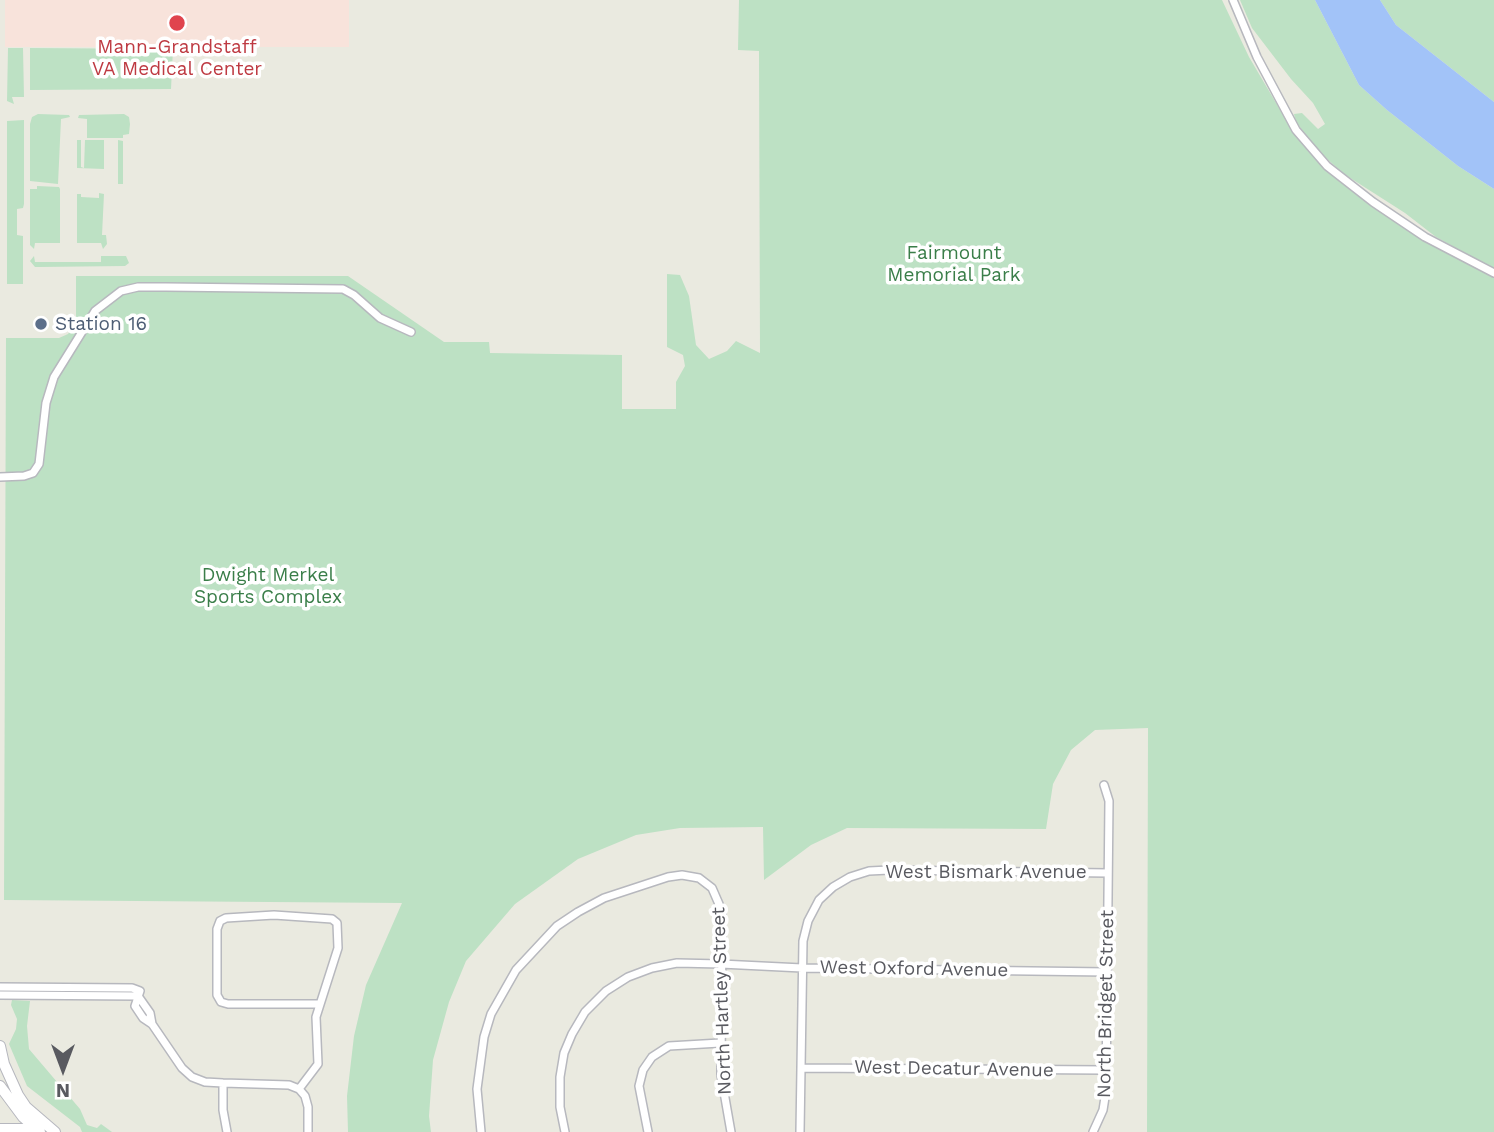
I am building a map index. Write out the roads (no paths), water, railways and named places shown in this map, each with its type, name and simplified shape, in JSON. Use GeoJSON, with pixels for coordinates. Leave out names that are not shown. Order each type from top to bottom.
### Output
{"type":"FeatureCollection","features":[{"type":"Feature","properties":{"kind":"main road"},"geometry":{"type":"LineString","coordinates":[[0,1046],[4,1064],[18,1095],[32,1113],[55,1132]]}},
{"type":"Feature","properties":{"kind":"main road"},"geometry":{"type":"LineString","coordinates":[[0,1086],[23,1117],[38,1131]]}},
{"type":"Feature","properties":{"kind":"main road"},"geometry":{"type":"LineString","coordinates":[[0,1129],[38,1131]]}},
{"type":"Feature","properties":{"kind":"street"},"geometry":{"type":"LineString","coordinates":[[1233,0],[1257,57],[1296,130],[1327,166],[1373,202],[1425,237],[1494,274]]}},
{"type":"Feature","properties":{"kind":"street"},"geometry":{"type":"LineString","coordinates":[[0,477],[24,476],[33,473],[39,464],[46,403],[54,377],[95,311],[121,291],[156,287],[343,289],[355,295],[380,318],[411,332]]}},
{"type":"Feature","properties":{"kind":"street","name":"North Bridget Street"},"geometry":{"type":"LineString","coordinates":[[1093,1132],[1103,1110],[1106,1070],[1109,801],[1104,785]]}},
{"type":"Feature","properties":{"kind":"street","name":"West Bismark Avenue"},"geometry":{"type":"LineString","coordinates":[[800,1132],[803,941],[808,920],[819,900],[833,887],[850,877],[869,871],[1108,873]]}},
{"type":"Feature","properties":{"kind":"street","name":"North Hartley Street"},"geometry":{"type":"LineString","coordinates":[[481,1132],[477,1089],[484,1037],[501,993],[528,954],[556,926],[604,898],[681,875],[699,878],[712,888],[722,911],[721,1075],[731,1132]]}},
{"type":"Feature","properties":{"kind":"street"},"geometry":{"type":"LineString","coordinates":[[299,1089],[317,1064],[316,1017],[338,948],[337,923],[332,919],[274,915],[226,918],[220,921],[217,995],[221,1002],[319,1004]]}},
{"type":"Feature","properties":{"kind":"street","name":"West Oxford Avenue"},"geometry":{"type":"LineString","coordinates":[[565,1132],[560,1107],[560,1077],[564,1053],[572,1034],[585,1012],[606,991],[628,977],[652,968],[677,963],[802,968],[1107,972]]}},
{"type":"Feature","properties":{"kind":"street"},"geometry":{"type":"LineString","coordinates":[[0,987],[45,992]]}},
{"type":"Feature","properties":{"kind":"street"},"geometry":{"type":"LineString","coordinates":[[0,995],[45,992],[139,994],[135,1006],[192,1077],[205,1082],[289,1085],[299,1089],[305,1096],[308,1107],[308,1132]]}},
{"type":"Feature","properties":{"kind":"street"},"geometry":{"type":"LineString","coordinates":[[648,1132],[639,1086],[643,1070],[652,1057],[669,1046],[720,1044]]}},
{"type":"Feature","properties":{"kind":"street","name":"West Decatur Avenue"},"geometry":{"type":"LineString","coordinates":[[801,1068],[1106,1070]]}},
{"type":"Feature","properties":{"kind":"street"},"geometry":{"type":"LineString","coordinates":[[223,1083],[223,1110],[227,1132]]}},
{"type":"Feature","properties":{"kind":"water"},"geometry":{"type":"Polygon","coordinates":[[[1315,0],[1380,0],[1396,25],[1494,102],[1494,189],[1458,166],[1359,85],[1315,0]]]}},
{"type":"Feature","properties":{"kind":"place","name":"Mann-Grandstaff VA Medical Center"},"geometry":{"type":"Point","coordinates":[177,23]}},
{"type":"Feature","properties":{"kind":"place","name":"Station 16"},"geometry":{"type":"Point","coordinates":[41,324]}},
{"type":"Feature","properties":{"kind":"park label","name":"Fairmount Memorial Park"},"geometry":{"type":"Point","coordinates":[954,264]}},
{"type":"Feature","properties":{"kind":"park label","name":"Dwight Merkel Sports Complex"},"geometry":{"type":"Point","coordinates":[268,586]}}]}
